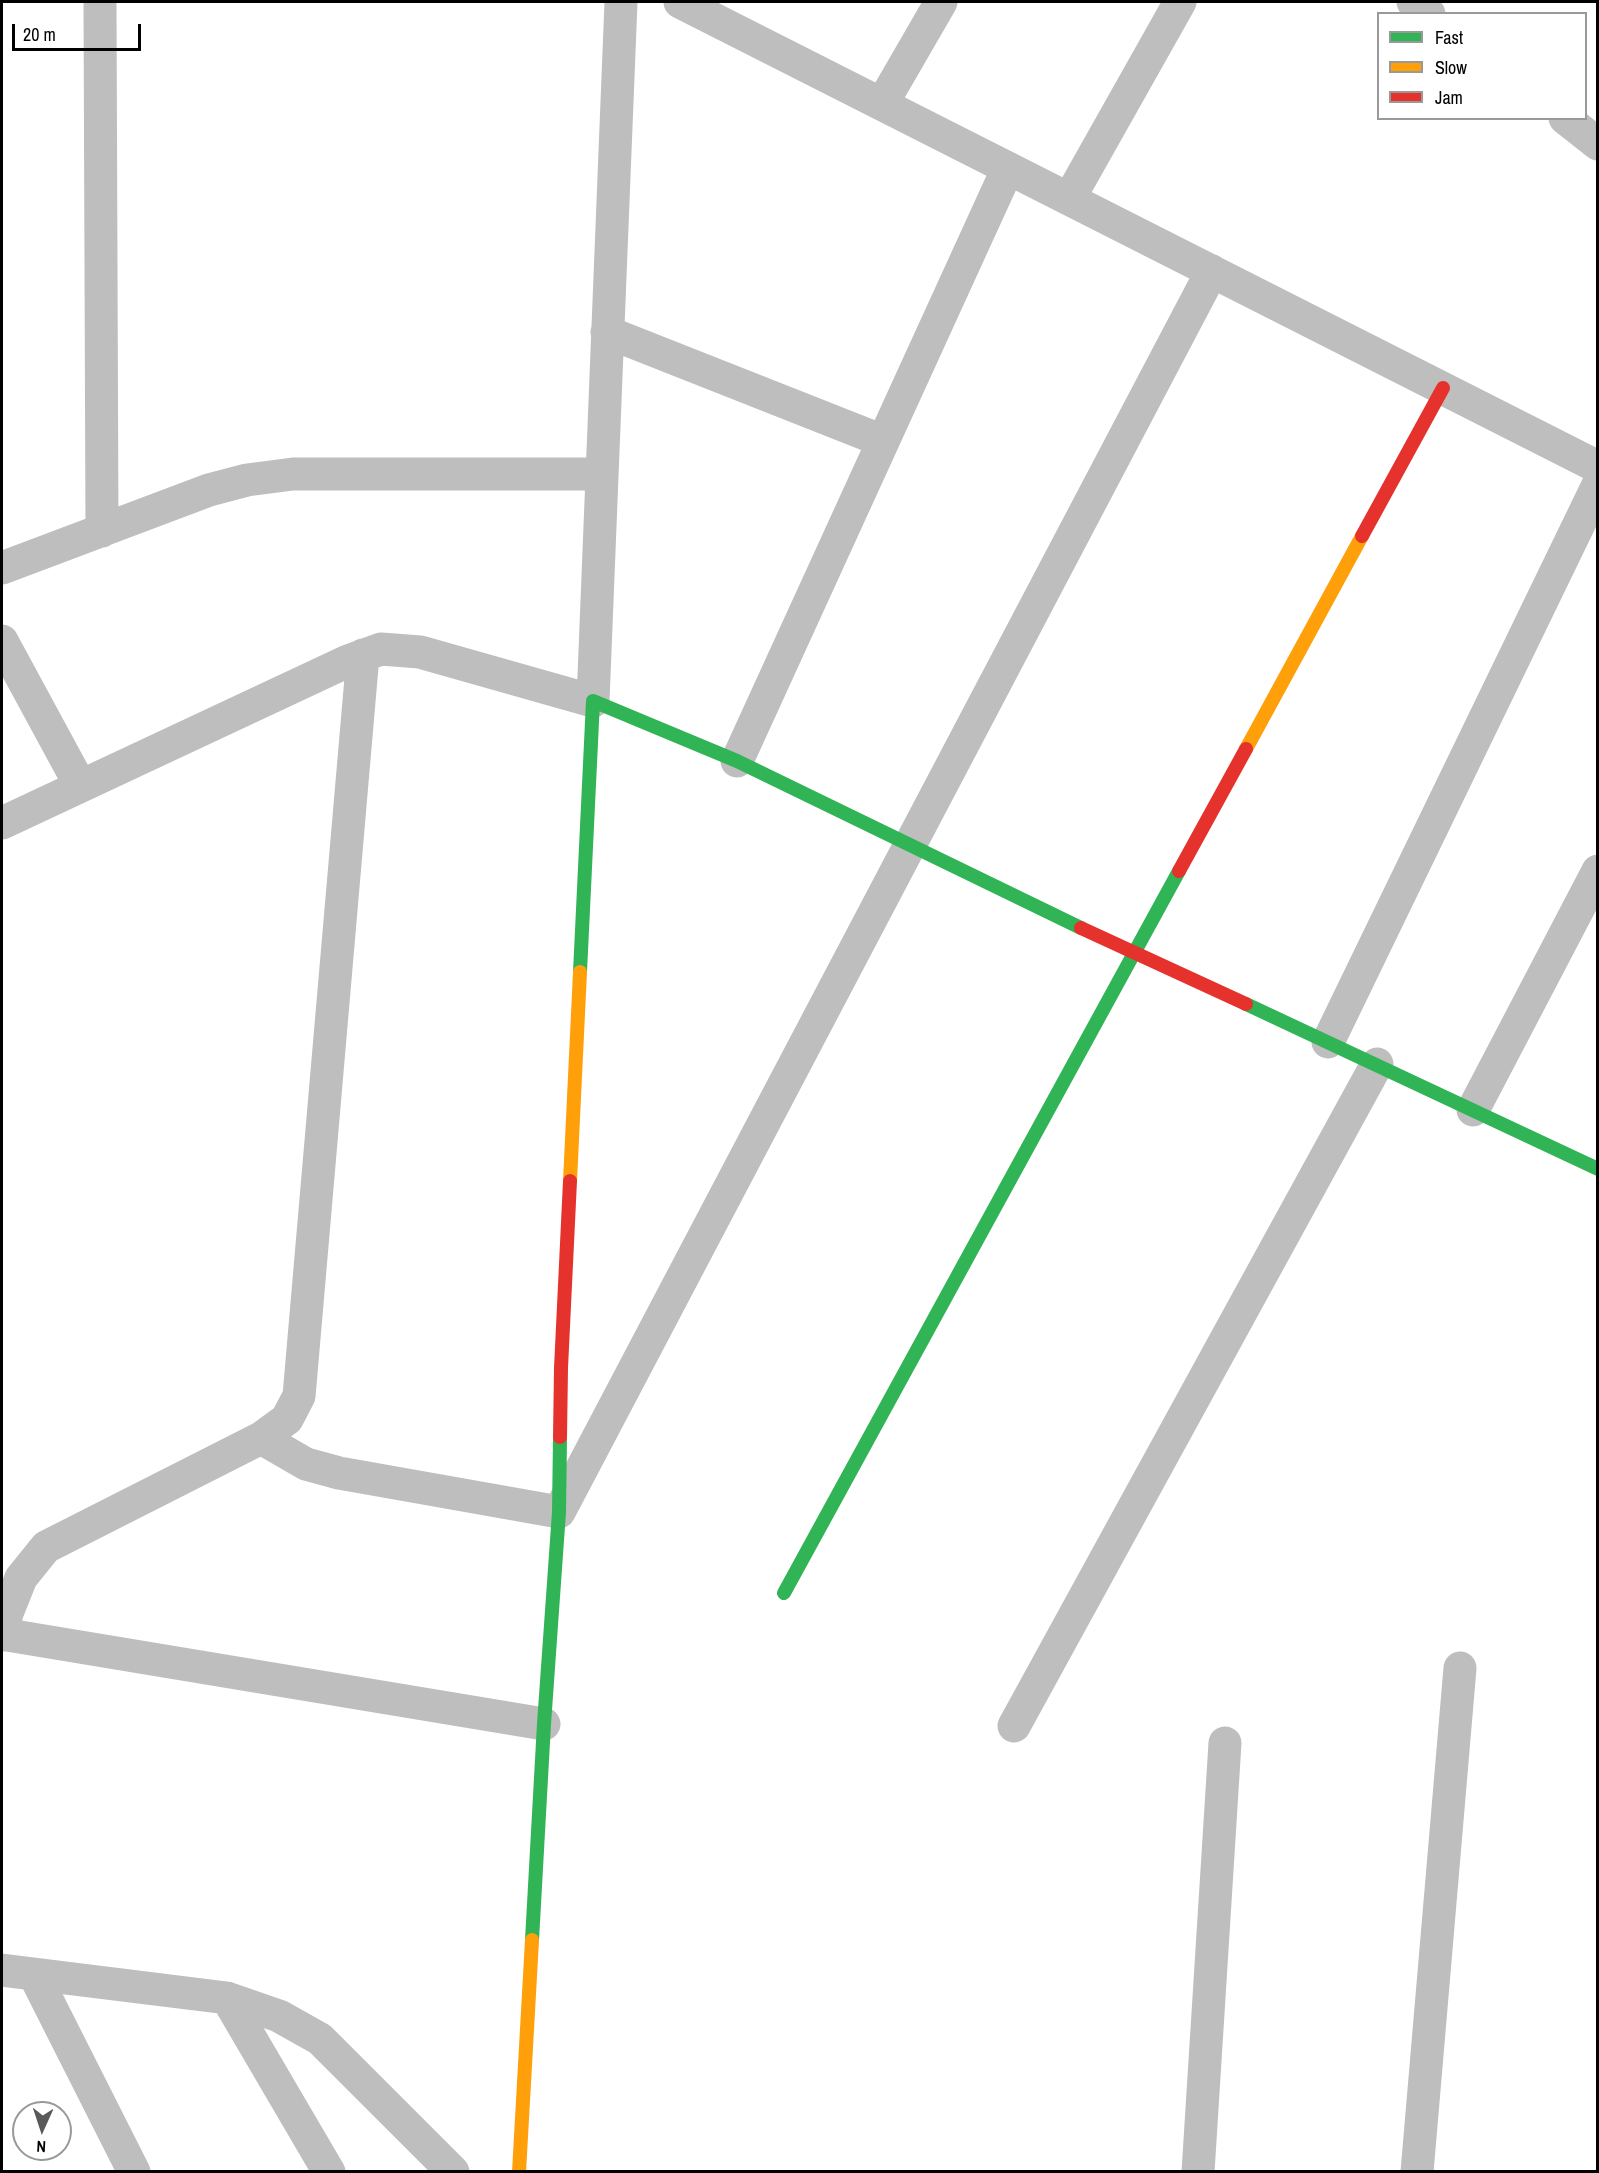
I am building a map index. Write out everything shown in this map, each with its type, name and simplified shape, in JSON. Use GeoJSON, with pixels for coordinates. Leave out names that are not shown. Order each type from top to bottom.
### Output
{"type":"FeatureCollection","features":[{"type":"Feature","properties":{"kind":"street"},"geometry":{"type":"LineString","coordinates":[[100,2],[102,531]]}},
{"type":"Feature","properties":{"kind":"street"},"geometry":{"type":"LineString","coordinates":[[519,2172],[544,1724],[559,1512],[562,1356],[593,701],[621,2]]}},
{"type":"Feature","properties":{"kind":"street"},"geometry":{"type":"LineString","coordinates":[[680,2],[1598,467]]}},
{"type":"Feature","properties":{"kind":"street"},"geometry":{"type":"LineString","coordinates":[[882,104],[941,2]]}},
{"type":"Feature","properties":{"kind":"street"},"geometry":{"type":"LineString","coordinates":[[1069,199],[1180,2]]}},
{"type":"Feature","properties":{"kind":"street"},"geometry":{"type":"LineString","coordinates":[[1413,2],[1426,12]]}},
{"type":"Feature","properties":{"kind":"street"},"geometry":{"type":"LineString","coordinates":[[1568,120],[1598,144]]}},
{"type":"Feature","properties":{"kind":"street"},"geometry":{"type":"LineString","coordinates":[[737,761],[1008,168]]}},
{"type":"Feature","properties":{"kind":"street"},"geometry":{"type":"LineString","coordinates":[[559,1512],[1212,271]]}},
{"type":"Feature","properties":{"kind":"street"},"geometry":{"type":"LineString","coordinates":[[607,332],[883,441]]}},
{"type":"Feature","properties":{"kind":"street"},"geometry":{"type":"LineString","coordinates":[[784,1593],[1443,388]]}},
{"type":"Feature","properties":{"kind":"street"},"geometry":{"type":"LineString","coordinates":[[2,568],[209,490],[247,480],[293,474],[602,474]]}},
{"type":"Feature","properties":{"kind":"street"},"geometry":{"type":"LineString","coordinates":[[1328,1042],[1598,485]]}},
{"type":"Feature","properties":{"kind":"street"},"geometry":{"type":"LineString","coordinates":[[2,641],[80,785]]}},
{"type":"Feature","properties":{"kind":"street"},"geometry":{"type":"LineString","coordinates":[[2,823],[363,655],[381,649],[420,652],[593,701],[737,761],[1134,953],[1377,1064],[1598,1169]]}},
{"type":"Feature","properties":{"kind":"street"},"geometry":{"type":"LineString","coordinates":[[363,655],[300,1396],[287,1419],[261,1438],[46,1547],[21,1578],[2,1635],[544,1724]]}},
{"type":"Feature","properties":{"kind":"street"},"geometry":{"type":"LineString","coordinates":[[1473,1110],[1598,871]]}},
{"type":"Feature","properties":{"kind":"street"},"geometry":{"type":"LineString","coordinates":[[1014,1726],[1377,1064]]}},
{"type":"Feature","properties":{"kind":"street"},"geometry":{"type":"LineString","coordinates":[[261,1438],[306,1464],[339,1473],[559,1512]]}},
{"type":"Feature","properties":{"kind":"street"},"geometry":{"type":"LineString","coordinates":[[1418,2172],[1460,1668]]}},
{"type":"Feature","properties":{"kind":"street"},"geometry":{"type":"LineString","coordinates":[[1198,2172],[1225,1743]]}},
{"type":"Feature","properties":{"kind":"street"},"geometry":{"type":"LineString","coordinates":[[2,1970],[227,1998],[279,2016],[320,2039],[453,2172]]}},
{"type":"Feature","properties":{"kind":"street"},"geometry":{"type":"LineString","coordinates":[[34,1974],[134,2172]]}},
{"type":"Feature","properties":{"kind":"street"},"geometry":{"type":"LineString","coordinates":[[227,1998],[328,2172]]}},
{"type":"Feature","properties":{"kind":"traffic: fast"},"geometry":{"type":"LineString","coordinates":[[580,972],[593,701],[737,761],[1081,928]]}},
{"type":"Feature","properties":{"kind":"traffic: fast"},"geometry":{"type":"LineString","coordinates":[[784,1593],[1179,871]]}},
{"type":"Feature","properties":{"kind":"traffic: fast"},"geometry":{"type":"LineString","coordinates":[[1246,1004],[1598,1169]]}},
{"type":"Feature","properties":{"kind":"traffic: fast"},"geometry":{"type":"LineString","coordinates":[[532,1940],[559,1512],[560,1437]]}},
{"type":"Feature","properties":{"kind":"traffic: slow"},"geometry":{"type":"LineString","coordinates":[[1246,749],[1362,536]]}},
{"type":"Feature","properties":{"kind":"traffic: slow"},"geometry":{"type":"LineString","coordinates":[[570,1181],[580,972]]}},
{"type":"Feature","properties":{"kind":"traffic: slow"},"geometry":{"type":"LineString","coordinates":[[519,2172],[532,1940]]}},
{"type":"Feature","properties":{"kind":"traffic: jam"},"geometry":{"type":"LineString","coordinates":[[1362,536],[1443,388]]}},
{"type":"Feature","properties":{"kind":"traffic: jam"},"geometry":{"type":"LineString","coordinates":[[1179,871],[1246,749]]}},
{"type":"Feature","properties":{"kind":"traffic: jam"},"geometry":{"type":"LineString","coordinates":[[1081,928],[1246,1004]]}},
{"type":"Feature","properties":{"kind":"traffic: jam"},"geometry":{"type":"LineString","coordinates":[[560,1437],[570,1181]]}}]}
